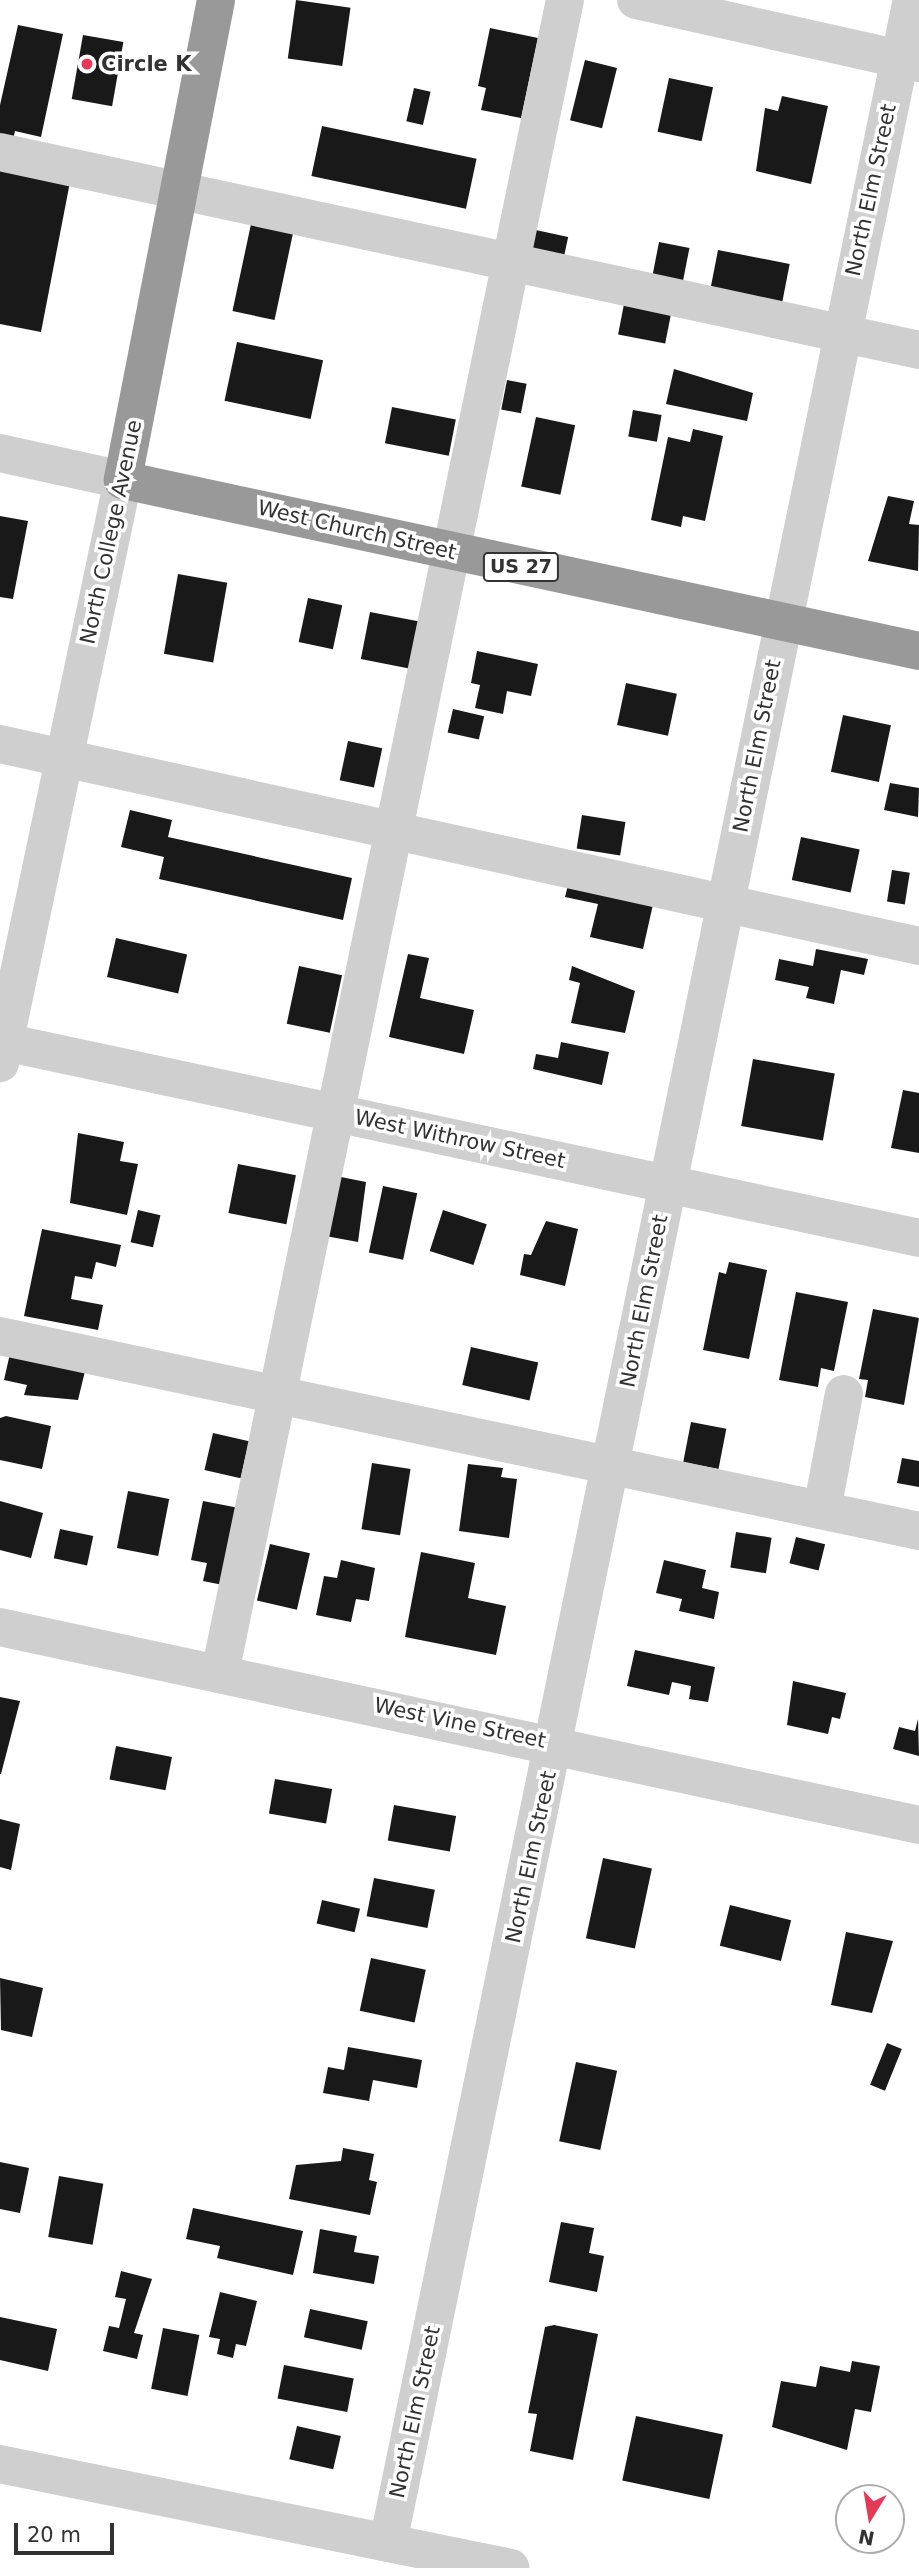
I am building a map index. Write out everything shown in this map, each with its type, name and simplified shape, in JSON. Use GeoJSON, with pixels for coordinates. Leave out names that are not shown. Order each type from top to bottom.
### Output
{"type":"FeatureCollection","features":[{"type":"Feature","properties":{"kind":"highway","name":"North College Avenue"},"geometry":{"type":"LineString","coordinates":[[123,480],[175,188],[216,0]]}},
{"type":"Feature","properties":{"kind":"highway","name":"West Church Street"},"geometry":{"type":"LineString","coordinates":[[123,480],[919,651]]}},
{"type":"Feature","properties":{"kind":"street"},"geometry":{"type":"LineString","coordinates":[[220,1673],[334,1112],[453,552],[457,502],[511,265],[565,0]]}},
{"type":"Feature","properties":{"kind":"street"},"geometry":{"type":"LineString","coordinates":[[636,0],[909,61]]}},
{"type":"Feature","properties":{"kind":"street","name":"North Elm Street"},"geometry":{"type":"LineString","coordinates":[[388,2543],[727,904],[781,622],[841,334],[909,61],[912,0]]}},
{"type":"Feature","properties":{"kind":"street"},"geometry":{"type":"LineString","coordinates":[[0,152],[175,188],[511,265],[919,350]]}},
{"type":"Feature","properties":{"kind":"street","name":"West Church Street"},"geometry":{"type":"LineString","coordinates":[[0,453],[123,480]]}},
{"type":"Feature","properties":{"kind":"street","name":"North College Avenue"},"geometry":{"type":"LineString","coordinates":[[2,1048],[123,480]]}},
{"type":"Feature","properties":{"kind":"street"},"geometry":{"type":"LineString","coordinates":[[0,744],[393,833],[919,946]]}},
{"type":"Feature","properties":{"kind":"street","name":"West Withrow Street"},"geometry":{"type":"LineString","coordinates":[[2,1048],[334,1112],[919,1238]]}},
{"type":"Feature","properties":{"kind":"street"},"geometry":{"type":"LineString","coordinates":[[0,1336],[919,1531]]}},
{"type":"Feature","properties":{"kind":"street"},"geometry":{"type":"LineString","coordinates":[[822,1510],[844,1394]]}},
{"type":"Feature","properties":{"kind":"street","name":"West Vine Street"},"geometry":{"type":"LineString","coordinates":[[0,1627],[554,1743],[919,1825]]}},
{"type":"Feature","properties":{"kind":"street"},"geometry":{"type":"LineString","coordinates":[[0,2464],[388,2543],[455,2562],[510,2568]]}},
{"type":"Feature","properties":{"kind":"building"},"geometry":{"type":"Polygon","coordinates":[[[296,0],[350,8],[342,66],[288,58],[296,0]]]}},
{"type":"Feature","properties":{"kind":"building"},"geometry":{"type":"Polygon","coordinates":[[[18,25],[63,34],[41,137],[15,131],[13,140],[0,137],[0,105],[18,25]]]}},
{"type":"Feature","properties":{"kind":"building"},"geometry":{"type":"Polygon","coordinates":[[[490,28],[538,38],[521,118],[481,110],[486,88],[478,86],[490,28]]]}},
{"type":"Feature","properties":{"kind":"building"},"geometry":{"type":"Polygon","coordinates":[[[83,35],[123,42],[112,106],[72,99],[83,35]]]}},
{"type":"Feature","properties":{"kind":"building"},"geometry":{"type":"Polygon","coordinates":[[[585,60],[617,68],[602,128],[570,120],[585,60]]]}},
{"type":"Feature","properties":{"kind":"building"},"geometry":{"type":"Polygon","coordinates":[[[669,78],[713,87],[702,141],[658,132],[669,78]]]}},
{"type":"Feature","properties":{"kind":"building"},"geometry":{"type":"Polygon","coordinates":[[[414,88],[431,92],[423,125],[406,121],[414,88]]]}},
{"type":"Feature","properties":{"kind":"building"},"geometry":{"type":"Polygon","coordinates":[[[782,96],[828,106],[811,184],[756,171],[765,108],[778,111],[782,96]]]}},
{"type":"Feature","properties":{"kind":"building"},"geometry":{"type":"Polygon","coordinates":[[[322,126],[477,159],[466,209],[311,176],[322,126]]]}},
{"type":"Feature","properties":{"kind":"building"},"geometry":{"type":"Polygon","coordinates":[[[0,169],[70,182],[41,332],[0,324],[0,169]]]}},
{"type":"Feature","properties":{"kind":"building"},"geometry":{"type":"Polygon","coordinates":[[[251,224],[293,233],[275,320],[232,311],[251,224]]]}},
{"type":"Feature","properties":{"kind":"building"},"geometry":{"type":"Polygon","coordinates":[[[531,229],[568,237],[562,264],[525,256],[531,229]]]}},
{"type":"Feature","properties":{"kind":"building"},"geometry":{"type":"Polygon","coordinates":[[[659,242],[689,248],[683,281],[653,275],[659,242]]]}},
{"type":"Feature","properties":{"kind":"building"},"geometry":{"type":"Polygon","coordinates":[[[718,250],[790,264],[782,304],[710,290],[718,250]]]}},
{"type":"Feature","properties":{"kind":"building"},"geometry":{"type":"Polygon","coordinates":[[[624,304],[671,313],[665,344],[618,334],[624,304]]]}},
{"type":"Feature","properties":{"kind":"building"},"geometry":{"type":"Polygon","coordinates":[[[237,342],[323,360],[311,419],[225,401],[237,342]]]}},
{"type":"Feature","properties":{"kind":"building"},"geometry":{"type":"Polygon","coordinates":[[[674,369],[753,393],[747,421],[666,404],[674,369]]]}},
{"type":"Feature","properties":{"kind":"building"},"geometry":{"type":"Polygon","coordinates":[[[507,380],[527,384],[521,413],[501,409],[507,380]]]}},
{"type":"Feature","properties":{"kind":"building"},"geometry":{"type":"Polygon","coordinates":[[[392,407],[456,419],[449,456],[385,443],[392,407]]]}},
{"type":"Feature","properties":{"kind":"building"},"geometry":{"type":"Polygon","coordinates":[[[633,410],[662,415],[657,442],[628,437],[633,410]]]}},
{"type":"Feature","properties":{"kind":"building"},"geometry":{"type":"Polygon","coordinates":[[[536,417],[575,425],[560,495],[521,486],[536,417]]]}},
{"type":"Feature","properties":{"kind":"building"},"geometry":{"type":"Polygon","coordinates":[[[693,429],[723,436],[705,521],[683,516],[681,527],[651,520],[668,437],[690,442],[693,429]]]}},
{"type":"Feature","properties":{"kind":"building"},"geometry":{"type":"Polygon","coordinates":[[[888,496],[914,501],[909,524],[919,525],[918,571],[868,561],[888,496]]]}},
{"type":"Feature","properties":{"kind":"building"},"geometry":{"type":"Polygon","coordinates":[[[0,516],[28,521],[13,599],[0,597],[0,516]]]}},
{"type":"Feature","properties":{"kind":"building"},"geometry":{"type":"Polygon","coordinates":[[[178,574],[227,583],[213,662],[164,654],[178,574]]]}},
{"type":"Feature","properties":{"kind":"building"},"geometry":{"type":"Polygon","coordinates":[[[308,598],[342,605],[333,649],[299,642],[308,598]]]}},
{"type":"Feature","properties":{"kind":"building"},"geometry":{"type":"Polygon","coordinates":[[[370,612],[422,622],[413,669],[361,659],[370,612]]]}},
{"type":"Feature","properties":{"kind":"building"},"geometry":{"type":"Polygon","coordinates":[[[477,651],[538,664],[531,696],[507,691],[503,714],[475,708],[480,685],[471,683],[477,651]]]}},
{"type":"Feature","properties":{"kind":"building"},"geometry":{"type":"Polygon","coordinates":[[[626,683],[677,694],[668,736],[617,725],[626,683]]]}},
{"type":"Feature","properties":{"kind":"building"},"geometry":{"type":"Polygon","coordinates":[[[453,709],[484,716],[479,740],[448,732],[453,709]]]}},
{"type":"Feature","properties":{"kind":"building"},"geometry":{"type":"Polygon","coordinates":[[[843,715],[891,725],[879,782],[831,772],[843,715]]]}},
{"type":"Feature","properties":{"kind":"building"},"geometry":{"type":"Polygon","coordinates":[[[348,741],[382,748],[374,787],[340,780],[348,741]]]}},
{"type":"Feature","properties":{"kind":"building"},"geometry":{"type":"Polygon","coordinates":[[[890,783],[919,788],[918,817],[884,810],[890,783]]]}},
{"type":"Feature","properties":{"kind":"building"},"geometry":{"type":"Polygon","coordinates":[[[130,810],[172,820],[168,837],[352,878],[343,920],[159,879],[164,857],[121,847],[130,810]]]}},
{"type":"Feature","properties":{"kind":"building"},"geometry":{"type":"Polygon","coordinates":[[[582,815],[625,822],[620,855],[577,849],[582,815]]]}},
{"type":"Feature","properties":{"kind":"building"},"geometry":{"type":"Polygon","coordinates":[[[801,837],[860,849],[851,893],[792,880],[801,837]]]}},
{"type":"Feature","properties":{"kind":"building"},"geometry":{"type":"Polygon","coordinates":[[[892,870],[910,873],[905,904],[887,902],[892,870]]]}},
{"type":"Feature","properties":{"kind":"building"},"geometry":{"type":"Polygon","coordinates":[[[570,877],[654,900],[643,949],[590,937],[598,904],[565,897],[570,877]]]}},
{"type":"Feature","properties":{"kind":"building"},"geometry":{"type":"Polygon","coordinates":[[[116,938],[187,954],[178,993],[107,977],[116,938]]]}},
{"type":"Feature","properties":{"kind":"building"},"geometry":{"type":"Polygon","coordinates":[[[816,949],[868,959],[864,975],[841,970],[834,1004],[806,998],[809,987],[775,980],[779,959],[813,966],[816,949]]]}},
{"type":"Feature","properties":{"kind":"building"},"geometry":{"type":"Polygon","coordinates":[[[408,954],[429,958],[420,998],[474,1010],[464,1054],[389,1037],[408,954]]]}},
{"type":"Feature","properties":{"kind":"building"},"geometry":{"type":"Polygon","coordinates":[[[299,966],[342,975],[330,1033],[287,1024],[299,966]]]}},
{"type":"Feature","properties":{"kind":"building"},"geometry":{"type":"Polygon","coordinates":[[[572,966],[635,991],[625,1033],[571,1023],[580,983],[569,980],[572,966]]]}},
{"type":"Feature","properties":{"kind":"building"},"geometry":{"type":"Polygon","coordinates":[[[561,1042],[609,1052],[602,1085],[533,1069],[536,1054],[558,1058],[561,1042]]]}},
{"type":"Feature","properties":{"kind":"building"},"geometry":{"type":"Polygon","coordinates":[[[753,1059],[835,1073],[823,1140],[741,1126],[753,1059]]]}},
{"type":"Feature","properties":{"kind":"building"},"geometry":{"type":"Polygon","coordinates":[[[903,1090],[919,1093],[919,1153],[891,1148],[903,1090]]]}},
{"type":"Feature","properties":{"kind":"building"},"geometry":{"type":"Polygon","coordinates":[[[78,1133],[124,1142],[120,1161],[138,1164],[127,1215],[70,1203],[78,1133]]]}},
{"type":"Feature","properties":{"kind":"building"},"geometry":{"type":"Polygon","coordinates":[[[238,1164],[296,1175],[286,1224],[228,1213],[238,1164]]]}},
{"type":"Feature","properties":{"kind":"building"},"geometry":{"type":"Polygon","coordinates":[[[336,1176],[366,1182],[358,1242],[320,1235],[336,1176]]]}},
{"type":"Feature","properties":{"kind":"building"},"geometry":{"type":"Polygon","coordinates":[[[383,1186],[417,1193],[403,1260],[369,1253],[383,1186]]]}},
{"type":"Feature","properties":{"kind":"building"},"geometry":{"type":"Polygon","coordinates":[[[138,1210],[160,1215],[153,1247],[131,1242],[138,1210]]]}},
{"type":"Feature","properties":{"kind":"building"},"geometry":{"type":"Polygon","coordinates":[[[443,1210],[487,1224],[473,1265],[430,1251],[443,1210]]]}},
{"type":"Feature","properties":{"kind":"building"},"geometry":{"type":"Polygon","coordinates":[[[546,1221],[578,1229],[565,1286],[520,1275],[524,1254],[531,1255],[546,1221]]]}},
{"type":"Feature","properties":{"kind":"building"},"geometry":{"type":"Polygon","coordinates":[[[42,1229],[121,1245],[116,1267],[96,1262],[92,1279],[75,1276],[71,1299],[103,1305],[98,1330],[24,1316],[42,1229]]]}},
{"type":"Feature","properties":{"kind":"building"},"geometry":{"type":"Polygon","coordinates":[[[729,1262],[767,1270],[749,1359],[703,1350],[719,1272],[726,1274],[729,1262]]]}},
{"type":"Feature","properties":{"kind":"building"},"geometry":{"type":"Polygon","coordinates":[[[796,1292],[848,1302],[834,1371],[821,1368],[818,1387],[779,1380],[796,1292]]]}},
{"type":"Feature","properties":{"kind":"building"},"geometry":{"type":"Polygon","coordinates":[[[873,1309],[919,1318],[904,1405],[865,1397],[868,1380],[859,1379],[873,1309]]]}},
{"type":"Feature","properties":{"kind":"building"},"geometry":{"type":"Polygon","coordinates":[[[471,1347],[538,1363],[529,1401],[462,1385],[471,1347]]]}},
{"type":"Feature","properties":{"kind":"building"},"geometry":{"type":"Polygon","coordinates":[[[11,1349],[86,1367],[78,1400],[24,1395],[27,1385],[4,1380],[11,1349]]]}},
{"type":"Feature","properties":{"kind":"building"},"geometry":{"type":"Polygon","coordinates":[[[6,1416],[51,1426],[42,1469],[0,1460],[0,1418],[6,1416]]]}},
{"type":"Feature","properties":{"kind":"building"},"geometry":{"type":"Polygon","coordinates":[[[691,1422],[726,1429],[719,1469],[683,1462],[691,1422]]]}},
{"type":"Feature","properties":{"kind":"building"},"geometry":{"type":"Polygon","coordinates":[[[213,1433],[249,1441],[241,1478],[204,1470],[213,1433]]]}},
{"type":"Feature","properties":{"kind":"building"},"geometry":{"type":"Polygon","coordinates":[[[902,1458],[919,1461],[919,1487],[897,1483],[902,1458]]]}},
{"type":"Feature","properties":{"kind":"building"},"geometry":{"type":"Polygon","coordinates":[[[372,1463],[411,1469],[400,1535],[362,1529],[372,1463]]]}},
{"type":"Feature","properties":{"kind":"building"},"geometry":{"type":"Polygon","coordinates":[[[468,1464],[503,1468],[501,1477],[517,1479],[509,1538],[459,1531],[468,1464]]]}},
{"type":"Feature","properties":{"kind":"building"},"geometry":{"type":"Polygon","coordinates":[[[128,1491],[169,1499],[158,1556],[117,1548],[128,1491]]]}},
{"type":"Feature","properties":{"kind":"building"},"geometry":{"type":"Polygon","coordinates":[[[0,1501],[43,1513],[31,1558],[0,1550],[0,1501]]]}},
{"type":"Feature","properties":{"kind":"building"},"geometry":{"type":"Polygon","coordinates":[[[203,1501],[244,1509],[233,1587],[203,1581],[207,1563],[191,1560],[203,1501]]]}},
{"type":"Feature","properties":{"kind":"building"},"geometry":{"type":"Polygon","coordinates":[[[60,1529],[93,1536],[87,1565],[54,1558],[60,1529]]]}},
{"type":"Feature","properties":{"kind":"building"},"geometry":{"type":"Polygon","coordinates":[[[736,1532],[772,1538],[766,1573],[730,1568],[736,1532]]]}},
{"type":"Feature","properties":{"kind":"building"},"geometry":{"type":"Polygon","coordinates":[[[796,1537],[825,1544],[819,1570],[789,1563],[796,1537]]]}},
{"type":"Feature","properties":{"kind":"building"},"geometry":{"type":"Polygon","coordinates":[[[270,1544],[310,1553],[297,1610],[257,1601],[270,1544]]]}},
{"type":"Feature","properties":{"kind":"building"},"geometry":{"type":"Polygon","coordinates":[[[421,1552],[475,1563],[468,1598],[506,1606],[496,1655],[405,1637],[421,1552]]]}},
{"type":"Feature","properties":{"kind":"building"},"geometry":{"type":"Polygon","coordinates":[[[341,1560],[375,1568],[369,1601],[356,1599],[351,1622],[316,1615],[324,1576],[337,1578],[341,1560]]]}},
{"type":"Feature","properties":{"kind":"building"},"geometry":{"type":"Polygon","coordinates":[[[664,1560],[706,1570],[702,1588],[719,1592],[714,1619],[679,1611],[682,1599],[656,1593],[664,1560]]]}},
{"type":"Feature","properties":{"kind":"building"},"geometry":{"type":"Polygon","coordinates":[[[635,1650],[715,1667],[708,1702],[689,1699],[691,1686],[672,1682],[669,1695],[627,1686],[635,1650]]]}},
{"type":"Feature","properties":{"kind":"building"},"geometry":{"type":"Polygon","coordinates":[[[793,1681],[846,1693],[840,1719],[832,1717],[828,1734],[787,1725],[793,1681]]]}},
{"type":"Feature","properties":{"kind":"building"},"geometry":{"type":"Polygon","coordinates":[[[0,1697],[20,1701],[1,1774],[0,1774],[0,1697]]]}},
{"type":"Feature","properties":{"kind":"building"},"geometry":{"type":"Polygon","coordinates":[[[918,1719],[919,1756],[893,1749],[899,1727],[915,1731],[918,1719]]]}},
{"type":"Feature","properties":{"kind":"building"},"geometry":{"type":"Polygon","coordinates":[[[116,1746],[172,1757],[165,1790],[110,1779],[116,1746]]]}},
{"type":"Feature","properties":{"kind":"building"},"geometry":{"type":"Polygon","coordinates":[[[275,1779],[332,1789],[326,1824],[269,1813],[275,1779]]]}},
{"type":"Feature","properties":{"kind":"building"},"geometry":{"type":"Polygon","coordinates":[[[394,1805],[456,1816],[450,1851],[388,1840],[394,1805]]]}},
{"type":"Feature","properties":{"kind":"building"},"geometry":{"type":"Polygon","coordinates":[[[0,1819],[20,1824],[11,1870],[0,1867],[0,1819]]]}},
{"type":"Feature","properties":{"kind":"building"},"geometry":{"type":"Polygon","coordinates":[[[603,1858],[652,1868],[635,1949],[586,1938],[603,1858]]]}},
{"type":"Feature","properties":{"kind":"building"},"geometry":{"type":"Polygon","coordinates":[[[374,1878],[435,1890],[427,1928],[367,1916],[374,1878]]]}},
{"type":"Feature","properties":{"kind":"building"},"geometry":{"type":"Polygon","coordinates":[[[322,1900],[360,1909],[355,1932],[317,1923],[322,1900]]]}},
{"type":"Feature","properties":{"kind":"building"},"geometry":{"type":"Polygon","coordinates":[[[730,1905],[791,1920],[781,1961],[720,1946],[730,1905]]]}},
{"type":"Feature","properties":{"kind":"building"},"geometry":{"type":"Polygon","coordinates":[[[846,1932],[893,1941],[872,2013],[831,2005],[846,1932]]]}},
{"type":"Feature","properties":{"kind":"building"},"geometry":{"type":"Polygon","coordinates":[[[371,1958],[426,1970],[415,2022],[360,2011],[371,1958]]]}},
{"type":"Feature","properties":{"kind":"building"},"geometry":{"type":"Polygon","coordinates":[[[0,1978],[43,1988],[32,2037],[1,2030],[0,1978]]]}},
{"type":"Feature","properties":{"kind":"building"},"geometry":{"type":"Polygon","coordinates":[[[887,2043],[902,2049],[885,2091],[870,2085],[887,2043]]]}},
{"type":"Feature","properties":{"kind":"building"},"geometry":{"type":"Polygon","coordinates":[[[348,2047],[422,2060],[417,2088],[373,2080],[369,2101],[323,2093],[328,2067],[344,2070],[348,2047]]]}},
{"type":"Feature","properties":{"kind":"building"},"geometry":{"type":"Polygon","coordinates":[[[576,2062],[617,2071],[600,2150],[559,2141],[576,2062]]]}},
{"type":"Feature","properties":{"kind":"building"},"geometry":{"type":"Polygon","coordinates":[[[343,2148],[374,2154],[369,2180],[377,2182],[370,2215],[289,2199],[296,2165],[341,2161],[343,2148]]]}},
{"type":"Feature","properties":{"kind":"building"},"geometry":{"type":"Polygon","coordinates":[[[0,2162],[29,2168],[20,2213],[0,2209],[0,2162]]]}},
{"type":"Feature","properties":{"kind":"building"},"geometry":{"type":"Polygon","coordinates":[[[59,2176],[103,2184],[93,2245],[48,2237],[59,2176]]]}},
{"type":"Feature","properties":{"kind":"building"},"geometry":{"type":"Polygon","coordinates":[[[193,2208],[303,2231],[293,2275],[217,2258],[220,2246],[186,2239],[193,2208]]]}},
{"type":"Feature","properties":{"kind":"building"},"geometry":{"type":"Polygon","coordinates":[[[561,2222],[594,2228],[589,2253],[604,2256],[597,2292],[549,2282],[561,2222]]]}},
{"type":"Feature","properties":{"kind":"building"},"geometry":{"type":"Polygon","coordinates":[[[320,2229],[357,2236],[354,2252],[379,2256],[374,2284],[313,2273],[320,2229]]]}},
{"type":"Feature","properties":{"kind":"building"},"geometry":{"type":"Polygon","coordinates":[[[121,2271],[152,2279],[134,2333],[143,2335],[137,2359],[103,2351],[109,2326],[119,2328],[126,2299],[115,2297],[121,2271]]]}},
{"type":"Feature","properties":{"kind":"building"},"geometry":{"type":"Polygon","coordinates":[[[220,2292],[257,2301],[246,2346],[236,2344],[233,2358],[217,2354],[220,2339],[209,2337],[220,2292]]]}},
{"type":"Feature","properties":{"kind":"building"},"geometry":{"type":"Polygon","coordinates":[[[310,2309],[368,2321],[362,2350],[304,2337],[310,2309]]]}},
{"type":"Feature","properties":{"kind":"building"},"geometry":{"type":"Polygon","coordinates":[[[0,2317],[57,2329],[48,2371],[0,2360],[0,2317]]]}},
{"type":"Feature","properties":{"kind":"building"},"geometry":{"type":"Polygon","coordinates":[[[554,2325],[598,2334],[573,2460],[530,2451],[537,2414],[528,2413],[545,2327],[554,2325]]]}},
{"type":"Feature","properties":{"kind":"building"},"geometry":{"type":"Polygon","coordinates":[[[163,2328],[199,2335],[187,2396],[151,2389],[163,2328]]]}},
{"type":"Feature","properties":{"kind":"building"},"geometry":{"type":"Polygon","coordinates":[[[852,2361],[880,2366],[871,2412],[855,2409],[847,2450],[772,2427],[781,2381],[816,2387],[820,2366],[850,2372],[852,2361]]]}},
{"type":"Feature","properties":{"kind":"building"},"geometry":{"type":"Polygon","coordinates":[[[284,2365],[354,2379],[347,2412],[278,2398],[284,2365]]]}},
{"type":"Feature","properties":{"kind":"building"},"geometry":{"type":"Polygon","coordinates":[[[636,2416],[723,2435],[709,2499],[622,2481],[636,2416]]]}},
{"type":"Feature","properties":{"kind":"building"},"geometry":{"type":"Polygon","coordinates":[[[297,2426],[341,2436],[333,2469],[289,2459],[297,2426]]]}},
{"type":"Feature","properties":{"kind":"place","name":"Circle K"},"geometry":{"type":"Point","coordinates":[87,64]}}]}
